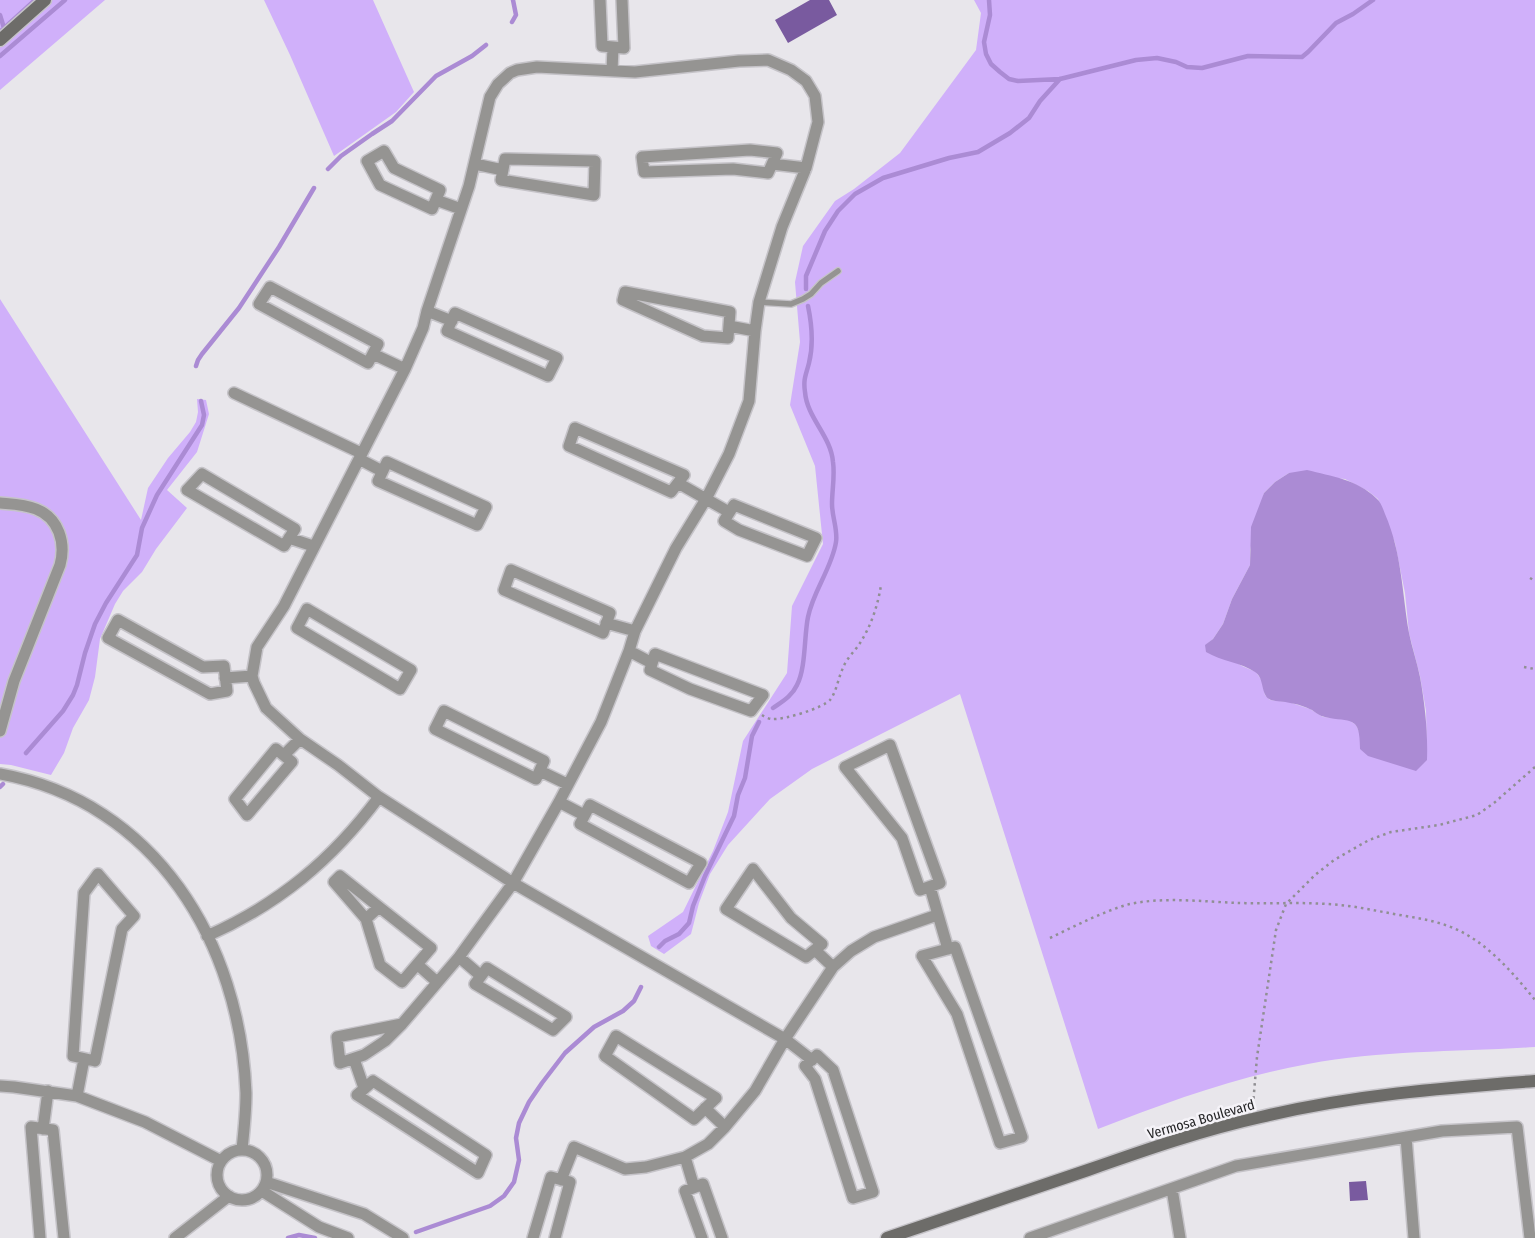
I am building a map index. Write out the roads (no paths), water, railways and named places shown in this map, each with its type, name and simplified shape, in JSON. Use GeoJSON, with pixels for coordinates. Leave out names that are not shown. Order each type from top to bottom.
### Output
{"type":"FeatureCollection","features":[{"type":"Feature","properties":{"kind":"main road"},"geometry":{"type":"LineString","coordinates":[[0,40],[45,0]]}},
{"type":"Feature","properties":{"kind":"main road","name":"Vermosa Boulevard"},"geometry":{"type":"LineString","coordinates":[[887,1238],[1145,1150],[1251,1119],[1300,1108],[1381,1094],[1535,1081]]}},
{"type":"Feature","properties":{"kind":"street"},"geometry":{"type":"LineString","coordinates":[[600,0],[602,46],[624,48],[622,0]]}},
{"type":"Feature","properties":{"kind":"street"},"geometry":{"type":"LineString","coordinates":[[612,71],[613,47]]}},
{"type":"Feature","properties":{"kind":"street"},"geometry":{"type":"LineString","coordinates":[[402,1024],[337,1038],[340,1063],[364,1055],[384,1041],[402,1024],[459,957],[513,883],[559,802],[601,722],[635,631],[676,548],[706,499],[729,454],[749,401],[759,302],[782,227],[806,168],[818,122],[815,96],[806,81],[791,70],[768,60],[740,61],[635,72],[537,67],[510,73],[498,84],[490,98],[475,164],[426,311],[423,328],[405,369],[284,606],[257,647],[252,676],[266,708],[300,739],[338,765],[379,797],[513,883],[784,1039],[812,1060]]}},
{"type":"Feature","properties":{"kind":"street"},"geometry":{"type":"LineString","coordinates":[[750,150],[777,153],[772,164],[768,174],[733,169],[644,172],[642,157],[750,150]]}},
{"type":"Feature","properties":{"kind":"street"},"geometry":{"type":"LineString","coordinates":[[384,151],[394,168],[440,190],[436,200],[432,209],[380,185],[367,161],[384,151]]}},
{"type":"Feature","properties":{"kind":"street"},"geometry":{"type":"LineString","coordinates":[[505,159],[595,160],[594,195],[501,180],[503,170],[505,159]]}},
{"type":"Feature","properties":{"kind":"street"},"geometry":{"type":"LineString","coordinates":[[475,164],[503,170]]}},
{"type":"Feature","properties":{"kind":"street"},"geometry":{"type":"LineString","coordinates":[[772,164],[806,168]]}},
{"type":"Feature","properties":{"kind":"street"},"geometry":{"type":"LineString","coordinates":[[436,200],[461,209]]}},
{"type":"Feature","properties":{"kind":"street"},"geometry":{"type":"LineString","coordinates":[[270,287],[378,344],[373,354],[368,363],[259,304],[270,287]]}},
{"type":"Feature","properties":{"kind":"street"},"geometry":{"type":"LineString","coordinates":[[625,292],[730,312],[729,326],[728,338],[703,336],[623,300],[625,292]]}},
{"type":"Feature","properties":{"kind":"street"},"geometry":{"type":"LineString","coordinates":[[426,311],[452,321]]}},
{"type":"Feature","properties":{"kind":"street"},"geometry":{"type":"LineString","coordinates":[[455,313],[557,358],[548,376],[447,331],[452,321],[455,313]]}},
{"type":"Feature","properties":{"kind":"street"},"geometry":{"type":"LineString","coordinates":[[729,326],[755,331]]}},
{"type":"Feature","properties":{"kind":"street"},"geometry":{"type":"LineString","coordinates":[[373,354],[405,369]]}},
{"type":"Feature","properties":{"kind":"street"},"geometry":{"type":"LineString","coordinates":[[234,393],[360,456],[382,472]]}},
{"type":"Feature","properties":{"kind":"street"},"geometry":{"type":"LineString","coordinates":[[575,428],[684,475],[678,483],[672,492],[569,446],[575,428]]}},
{"type":"Feature","properties":{"kind":"street"},"geometry":{"type":"LineString","coordinates":[[387,462],[486,507],[477,525],[378,481],[382,472],[387,462]]}},
{"type":"Feature","properties":{"kind":"street"},"geometry":{"type":"LineString","coordinates":[[202,474],[295,529],[289,538],[284,546],[187,490],[202,474]]}},
{"type":"Feature","properties":{"kind":"street"},"geometry":{"type":"LineString","coordinates":[[678,483],[729,512]]}},
{"type":"Feature","properties":{"kind":"street"},"geometry":{"type":"LineString","coordinates":[[0,503],[27,506],[42,512],[55,524],[62,539],[63,548],[60,565],[14,681],[0,732]]}},
{"type":"Feature","properties":{"kind":"street"},"geometry":{"type":"LineString","coordinates":[[734,505],[816,538],[807,556],[739,530],[724,522],[729,512],[734,505]]}},
{"type":"Feature","properties":{"kind":"street"},"geometry":{"type":"LineString","coordinates":[[289,538],[313,546]]}},
{"type":"Feature","properties":{"kind":"street"},"geometry":{"type":"LineString","coordinates":[[511,570],[610,613],[606,623],[602,633],[504,590],[511,570]]}},
{"type":"Feature","properties":{"kind":"street"},"geometry":{"type":"LineString","coordinates":[[284,606],[302,618]]}},
{"type":"Feature","properties":{"kind":"street"},"geometry":{"type":"LineString","coordinates":[[307,609],[411,670],[400,689],[297,628],[302,618],[307,609]]}},
{"type":"Feature","properties":{"kind":"street"},"geometry":{"type":"LineString","coordinates":[[118,620],[204,667],[224,666],[225,678],[226,691],[210,694],[108,638],[118,620]]}},
{"type":"Feature","properties":{"kind":"street"},"geometry":{"type":"LineString","coordinates":[[606,623],[635,631]]}},
{"type":"Feature","properties":{"kind":"street"},"geometry":{"type":"LineString","coordinates":[[629,651],[652,663]]}},
{"type":"Feature","properties":{"kind":"street"},"geometry":{"type":"LineString","coordinates":[[655,654],[763,695],[751,712],[690,689],[650,670],[652,663],[655,654]]}},
{"type":"Feature","properties":{"kind":"street"},"geometry":{"type":"LineString","coordinates":[[225,678],[252,676]]}},
{"type":"Feature","properties":{"kind":"street"},"geometry":{"type":"LineString","coordinates":[[444,711],[544,761],[540,771],[536,780],[435,729],[444,711]]}},
{"type":"Feature","properties":{"kind":"street"},"geometry":{"type":"LineString","coordinates":[[284,756],[300,739]]}},
{"type":"Feature","properties":{"kind":"street"},"geometry":{"type":"LineString","coordinates":[[890,745],[940,883],[930,887],[920,890],[902,838],[845,766],[890,745]]}},
{"type":"Feature","properties":{"kind":"street"},"geometry":{"type":"LineString","coordinates":[[276,749],[284,756],[292,762],[247,815],[235,799],[276,749]]}},
{"type":"Feature","properties":{"kind":"street"},"geometry":{"type":"LineString","coordinates":[[540,771],[567,784]]}},
{"type":"Feature","properties":{"kind":"street"},"geometry":{"type":"LineString","coordinates":[[0,774],[40,783],[63,792],[84,802],[124,828],[158,859],[185,896],[208,936],[227,986],[240,1039],[246,1094],[242,1150]]}},
{"type":"Feature","properties":{"kind":"street"},"geometry":{"type":"LineString","coordinates":[[208,936],[256,912],[302,880],[343,842],[379,797]]}},
{"type":"Feature","properties":{"kind":"street"},"geometry":{"type":"LineString","coordinates":[[559,802],[584,815]]}},
{"type":"Feature","properties":{"kind":"street"},"geometry":{"type":"LineString","coordinates":[[590,804],[700,863],[689,883],[580,824],[584,815],[590,804]]}},
{"type":"Feature","properties":{"kind":"street"},"geometry":{"type":"LineString","coordinates":[[753,869],[791,918],[822,944],[814,950],[806,957],[726,909],[753,869]]}},
{"type":"Feature","properties":{"kind":"street"},"geometry":{"type":"LineString","coordinates":[[98,874],[134,916],[122,928],[94,1061],[84,1059],[73,1056],[84,893],[98,874]]}},
{"type":"Feature","properties":{"kind":"street"},"geometry":{"type":"LineString","coordinates":[[340,876],[379,907],[431,948],[402,982],[380,965],[366,919],[334,882],[340,876]]}},
{"type":"Feature","properties":{"kind":"street"},"geometry":{"type":"LineString","coordinates":[[930,887],[948,949]]}},
{"type":"Feature","properties":{"kind":"street"},"geometry":{"type":"LineString","coordinates":[[366,919],[379,907]]}},
{"type":"Feature","properties":{"kind":"street"},"geometry":{"type":"LineString","coordinates":[[561,1180],[574,1147],[625,1169],[646,1167],[685,1157],[708,1144],[756,1091],[784,1039],[833,967],[851,950],[874,937],[937,915]]}},
{"type":"Feature","properties":{"kind":"street"},"geometry":{"type":"LineString","coordinates":[[955,947],[1022,1137],[1000,1143],[957,1014],[922,956],[948,949],[955,947]]}},
{"type":"Feature","properties":{"kind":"street"},"geometry":{"type":"LineString","coordinates":[[814,950],[833,967]]}},
{"type":"Feature","properties":{"kind":"street"},"geometry":{"type":"LineString","coordinates":[[459,957],[481,976]]}},
{"type":"Feature","properties":{"kind":"street"},"geometry":{"type":"LineString","coordinates":[[418,965],[437,982]]}},
{"type":"Feature","properties":{"kind":"street"},"geometry":{"type":"LineString","coordinates":[[487,968],[566,1017],[554,1030],[475,984],[481,976],[487,968]]}},
{"type":"Feature","properties":{"kind":"street"},"geometry":{"type":"LineString","coordinates":[[616,1036],[716,1098],[705,1108],[694,1118],[605,1056],[616,1036]]}},
{"type":"Feature","properties":{"kind":"street"},"geometry":{"type":"LineString","coordinates":[[818,1055],[833,1070],[873,1192],[853,1198],[815,1079],[805,1066],[812,1060],[818,1055]]}},
{"type":"Feature","properties":{"kind":"street"},"geometry":{"type":"LineString","coordinates":[[77,1096],[84,1059]]}},
{"type":"Feature","properties":{"kind":"street"},"geometry":{"type":"LineString","coordinates":[[354,1059],[364,1088]]}},
{"type":"Feature","properties":{"kind":"street"},"geometry":{"type":"LineString","coordinates":[[374,1081],[486,1155],[478,1173],[357,1094],[364,1088],[374,1081]]}},
{"type":"Feature","properties":{"kind":"street"},"geometry":{"type":"LineString","coordinates":[[0,1086],[77,1096],[145,1122],[221,1162]]}},
{"type":"Feature","properties":{"kind":"street"},"geometry":{"type":"LineString","coordinates":[[43,1129],[48,1091]]}},
{"type":"Feature","properties":{"kind":"street"},"geometry":{"type":"LineString","coordinates":[[705,1108],[725,1126]]}},
{"type":"Feature","properties":{"kind":"street"},"geometry":{"type":"LineString","coordinates":[[40,1238],[31,1127],[53,1130],[64,1238]]}},
{"type":"Feature","properties":{"kind":"street"},"geometry":{"type":"LineString","coordinates":[[1030,1238],[1063,1232],[1236,1166],[1442,1131],[1517,1127],[1530,1238]]}},
{"type":"Feature","properties":{"kind":"street"},"geometry":{"type":"LineString","coordinates":[[1406,1137],[1414,1238]]}},
{"type":"Feature","properties":{"kind":"street"},"geometry":{"type":"LineString","coordinates":[[242,1150],[257,1154],[266,1166],[264,1186],[256,1196],[242,1200],[229,1196],[219,1184],[217,1176],[221,1162],[226,1155],[242,1150]]}},
{"type":"Feature","properties":{"kind":"street"},"geometry":{"type":"LineString","coordinates":[[685,1157],[694,1187]]}},
{"type":"Feature","properties":{"kind":"street"},"geometry":{"type":"LineString","coordinates":[[533,1238],[551,1177],[570,1182],[555,1238]]}},
{"type":"Feature","properties":{"kind":"street"},"geometry":{"type":"LineString","coordinates":[[702,1238],[685,1191],[703,1184],[722,1238]]}},
{"type":"Feature","properties":{"kind":"street"},"geometry":{"type":"LineString","coordinates":[[264,1186],[319,1227],[348,1238]]}},
{"type":"Feature","properties":{"kind":"street"},"geometry":{"type":"LineString","coordinates":[[264,1186],[364,1214],[403,1238]]}},
{"type":"Feature","properties":{"kind":"street"},"geometry":{"type":"LineString","coordinates":[[1172,1189],[1180,1238]]}},
{"type":"Feature","properties":{"kind":"street"},"geometry":{"type":"LineString","coordinates":[[175,1238],[229,1196]]}},
{"type":"Feature","properties":{"kind":"lane"},"geometry":{"type":"LineString","coordinates":[[759,302],[791,304],[803,300],[812,294],[821,283],[838,271]]}},
{"type":"Feature","properties":{"kind":"waterway"},"geometry":{"type":"LineString","coordinates":[[1,31],[35,0]]}},
{"type":"Feature","properties":{"kind":"waterway"},"geometry":{"type":"LineString","coordinates":[[0,56],[65,0]]}},
{"type":"Feature","properties":{"kind":"waterway"},"geometry":{"type":"LineString","coordinates":[[512,22],[516,15],[513,0]]}},
{"type":"Feature","properties":{"kind":"waterway"},"geometry":{"type":"LineString","coordinates":[[989,0],[990,15],[984,42],[986,54],[991,64],[1000,72],[1009,79],[1018,81],[1060,79],[1136,60],[1157,58],[1176,62],[1187,67],[1202,68],[1248,56],[1302,57],[1336,23],[1373,0]]}},
{"type":"Feature","properties":{"kind":"waterway"},"geometry":{"type":"LineString","coordinates":[[0,15],[4,28]]}},
{"type":"Feature","properties":{"kind":"waterway"},"geometry":{"type":"LineString","coordinates":[[328,169],[341,156],[392,121],[436,76],[472,56],[486,45]]}},
{"type":"Feature","properties":{"kind":"waterway"},"geometry":{"type":"LineString","coordinates":[[806,289],[806,276],[825,231],[838,211],[855,194],[883,178],[949,158],[978,152],[1010,133],[1029,118],[1040,101],[1060,79]]}},
{"type":"Feature","properties":{"kind":"waterway"},"geometry":{"type":"LineString","coordinates":[[196,366],[202,354],[239,308],[279,247],[314,188]]}},
{"type":"Feature","properties":{"kind":"waterway"},"geometry":{"type":"LineString","coordinates":[[773,708],[793,692],[800,678],[810,607],[831,561],[836,542],[836,528],[832,509],[833,462],[828,444],[810,410],[805,392],[805,380],[811,356],[812,341],[808,306]]}},
{"type":"Feature","properties":{"kind":"waterway"},"geometry":{"type":"LineString","coordinates":[[26,753],[63,711],[73,695],[95,624],[106,603],[137,555],[142,528],[157,495],[202,425],[204,415],[201,401]]}},
{"type":"Feature","properties":{"kind":"waterway"},"geometry":{"type":"LineString","coordinates":[[659,947],[665,941],[679,934],[689,923],[693,906],[705,876],[734,816],[738,795],[745,778],[752,736],[759,722]]}},
{"type":"Feature","properties":{"kind":"waterway"},"geometry":{"type":"LineString","coordinates":[[0,787],[3,784]]}},
{"type":"Feature","properties":{"kind":"waterway"},"geometry":{"type":"LineString","coordinates":[[416,1232],[490,1206],[504,1196],[514,1182],[519,1160],[516,1138],[519,1123],[529,1102],[565,1053],[594,1027],[623,1011],[634,1001],[641,987]]}},
{"type":"Feature","properties":{"kind":"waterway"},"geometry":{"type":"LineString","coordinates":[[288,1238],[299,1235],[315,1238]]}}]}
